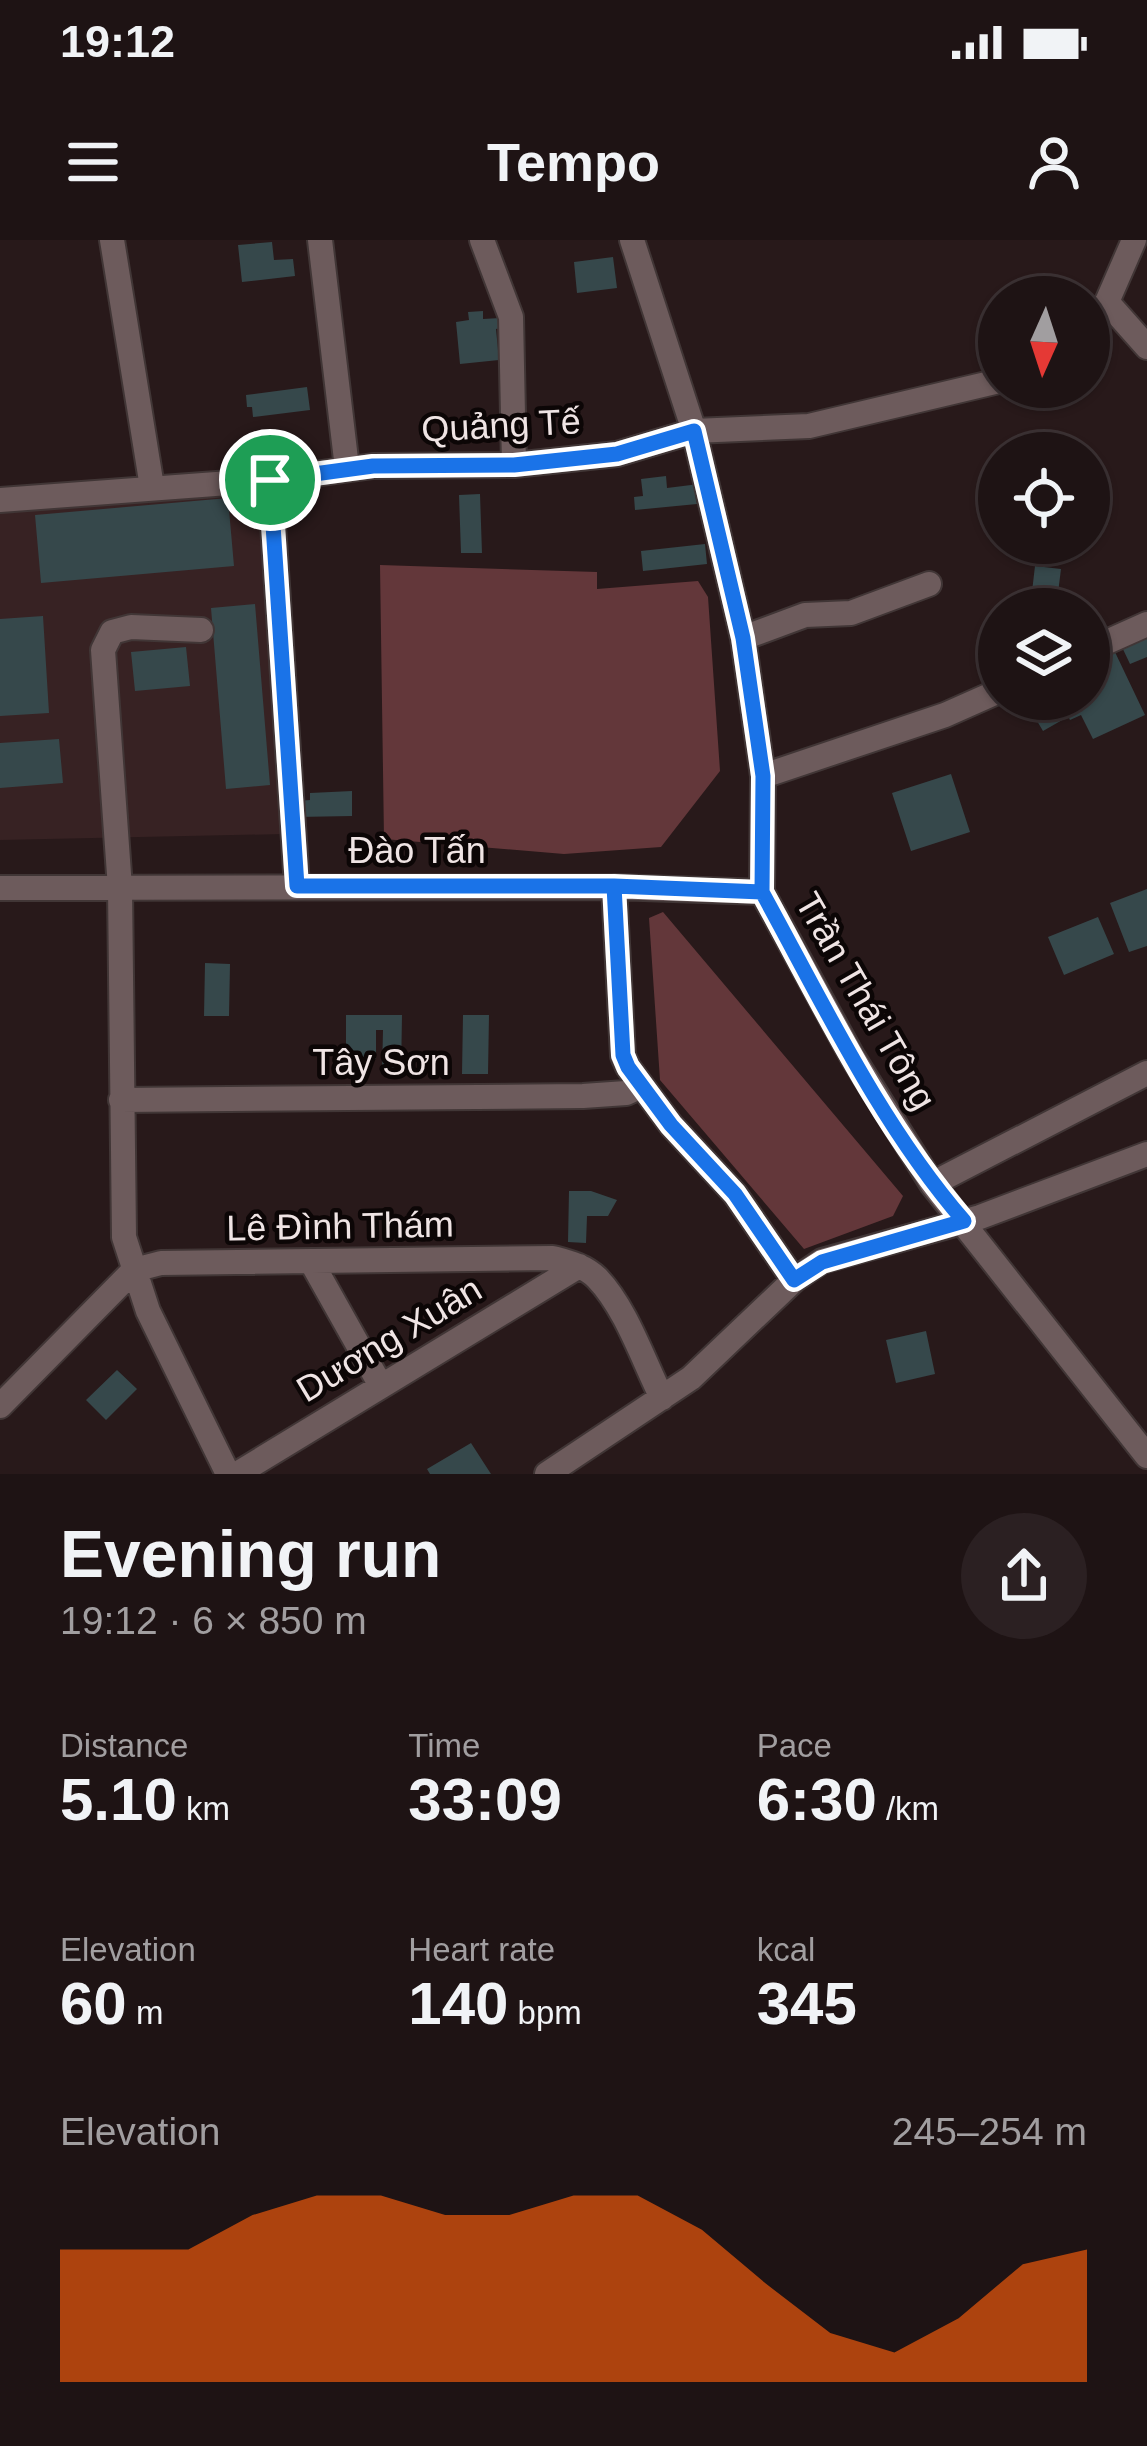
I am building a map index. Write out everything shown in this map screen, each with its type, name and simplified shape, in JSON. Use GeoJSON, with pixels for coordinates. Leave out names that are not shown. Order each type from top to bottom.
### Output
{"type":"FeatureCollection","features":[{"type":"Feature","properties":{"kind":"street"},"geometry":{"type":"LineString","coordinates":[[112,240],[152,487]]}},
{"type":"Feature","properties":{"kind":"street"},"geometry":{"type":"LineString","coordinates":[[320,240],[347,468]]}},
{"type":"Feature","properties":{"kind":"street"},"geometry":{"type":"LineString","coordinates":[[482,240],[511,317],[514,465]]}},
{"type":"Feature","properties":{"kind":"street","name":"Trần Thái Tông"},"geometry":{"type":"LineString","coordinates":[[632,240],[694,431],[743,638],[763,776],[762,892],[852,1056],[932,1184],[1147,1456]]}},
{"type":"Feature","properties":{"kind":"street"},"geometry":{"type":"LineString","coordinates":[[1110,295],[1134,240]]}},
{"type":"Feature","properties":{"kind":"street"},"geometry":{"type":"LineString","coordinates":[[1110,305],[1147,347]]}},
{"type":"Feature","properties":{"kind":"street","name":"Quảng Tế"},"geometry":{"type":"LineString","coordinates":[[0,500],[270,480],[347,468],[514,465],[617,454],[694,431],[809,425],[978,385]]}},
{"type":"Feature","properties":{"kind":"street"},"geometry":{"type":"LineString","coordinates":[[270,480],[297,886]]}},
{"type":"Feature","properties":{"kind":"street"},"geometry":{"type":"LineString","coordinates":[[743,638],[805,615],[851,613],[929,584]]}},
{"type":"Feature","properties":{"kind":"street"},"geometry":{"type":"LineString","coordinates":[[1110,641],[1147,624]]}},
{"type":"Feature","properties":{"kind":"street"},"geometry":{"type":"LineString","coordinates":[[201,630],[131,627],[112,632],[103,650],[120,888],[124,1237],[148,1311],[228,1474]]}},
{"type":"Feature","properties":{"kind":"street"},"geometry":{"type":"LineString","coordinates":[[763,776],[978,701]]}},
{"type":"Feature","properties":{"kind":"street"},"geometry":{"type":"LineString","coordinates":[[614,886],[623,1055],[639,1087],[735,1194],[794,1280]]}},
{"type":"Feature","properties":{"kind":"street","name":"Đào Tấn"},"geometry":{"type":"LineString","coordinates":[[0,888],[614,886],[762,892]]}},
{"type":"Feature","properties":{"kind":"street"},"geometry":{"type":"LineString","coordinates":[[932,1184],[1147,1073]]}},
{"type":"Feature","properties":{"kind":"street","name":"Tây Sơn"},"geometry":{"type":"LineString","coordinates":[[121,1100],[583,1096],[626,1093],[639,1087]]}},
{"type":"Feature","properties":{"kind":"street"},"geometry":{"type":"LineString","coordinates":[[550,1473],[691,1378],[794,1280],[822,1262],[964,1221],[1147,1154]]}},
{"type":"Feature","properties":{"kind":"street","name":"Lê Đình Thám"},"geometry":{"type":"LineString","coordinates":[[134,1270],[161,1263],[553,1258],[578,1266]]}},
{"type":"Feature","properties":{"kind":"street"},"geometry":{"type":"LineString","coordinates":[[312,1263],[381,1387]]}},
{"type":"Feature","properties":{"kind":"street"},"geometry":{"type":"LineString","coordinates":[[578,1266],[595,1275],[613,1300],[662,1398]]}},
{"type":"Feature","properties":{"kind":"street","name":"Dương Xuân"},"geometry":{"type":"LineString","coordinates":[[237,1474],[578,1266]]}},
{"type":"Feature","properties":{"kind":"street"},"geometry":{"type":"LineString","coordinates":[[0,1406],[134,1270]]}},
{"type":"Feature","properties":{"kind":"shaded area"},"geometry":{"type":"Polygon","coordinates":[[[259,490],[284,834],[0,840],[0,512],[259,490]]]}},
{"type":"Feature","properties":{"kind":"shaded area"},"geometry":{"type":"Polygon","coordinates":[[[380,565],[597,572],[597,589],[698,581],[708,597],[720,771],[661,847],[564,854],[384,839],[380,565]]]}},
{"type":"Feature","properties":{"kind":"shaded area"},"geometry":{"type":"Polygon","coordinates":[[[663,912],[903,1196],[893,1216],[804,1249],[660,1080],[649,918],[663,912]]]}},
{"type":"Feature","properties":{"kind":"building"},"geometry":{"type":"Polygon","coordinates":[[[272,242],[274,260],[293,259],[295,276],[242,282],[238,245],[272,242]]]}},
{"type":"Feature","properties":{"kind":"building"},"geometry":{"type":"Polygon","coordinates":[[[613,257],[617,288],[577,293],[574,262],[613,257]]]}},
{"type":"Feature","properties":{"kind":"building"},"geometry":{"type":"Polygon","coordinates":[[[483,311],[483,319],[500,318],[501,328],[496,329],[499,360],[460,364],[456,322],[469,320],[468,312],[483,311]]]}},
{"type":"Feature","properties":{"kind":"building"},"geometry":{"type":"Polygon","coordinates":[[[307,387],[310,410],[253,417],[252,407],[247,407],[246,395],[307,387]]]}},
{"type":"Feature","properties":{"kind":"building"},"geometry":{"type":"Polygon","coordinates":[[[666,476],[667,488],[699,484],[697,504],[635,510],[634,497],[643,496],[641,479],[666,476]]]}},
{"type":"Feature","properties":{"kind":"building"},"geometry":{"type":"Polygon","coordinates":[[[480,494],[482,553],[461,553],[459,495],[480,494]]]}},
{"type":"Feature","properties":{"kind":"building"},"geometry":{"type":"Polygon","coordinates":[[[228,498],[234,566],[41,583],[35,515],[228,498]]]}},
{"type":"Feature","properties":{"kind":"building"},"geometry":{"type":"Polygon","coordinates":[[[705,544],[707,564],[643,571],[641,551],[705,544]]]}},
{"type":"Feature","properties":{"kind":"building"},"geometry":{"type":"Polygon","coordinates":[[[1035,566],[1061,569],[1059,588],[1032,588],[1035,566]]]}},
{"type":"Feature","properties":{"kind":"building"},"geometry":{"type":"Polygon","coordinates":[[[255,604],[270,785],[226,789],[211,608],[255,604]]]}},
{"type":"Feature","properties":{"kind":"building"},"geometry":{"type":"Polygon","coordinates":[[[43,616],[49,713],[0,716],[0,619],[43,616]]]}},
{"type":"Feature","properties":{"kind":"building"},"geometry":{"type":"Polygon","coordinates":[[[1147,634],[1147,657],[1130,664],[1121,645],[1147,634]]]}},
{"type":"Feature","properties":{"kind":"building"},"geometry":{"type":"Polygon","coordinates":[[[186,647],[190,686],[135,691],[131,652],[186,647]]]}},
{"type":"Feature","properties":{"kind":"building"},"geometry":{"type":"Polygon","coordinates":[[[1114,650],[1145,715],[1093,739],[1084,720],[1110,720],[1110,652],[1114,650]]]}},
{"type":"Feature","properties":{"kind":"building"},"geometry":{"type":"Polygon","coordinates":[[[1036,720],[1062,720],[1043,731],[1036,720]]]}},
{"type":"Feature","properties":{"kind":"building"},"geometry":{"type":"Polygon","coordinates":[[[59,739],[63,783],[0,788],[0,743],[59,739]]]}},
{"type":"Feature","properties":{"kind":"building"},"geometry":{"type":"Polygon","coordinates":[[[951,774],[970,832],[911,851],[892,793],[951,774]]]}},
{"type":"Feature","properties":{"kind":"building"},"geometry":{"type":"Polygon","coordinates":[[[352,791],[352,816],[297,817],[297,801],[310,800],[310,793],[352,791]]]}},
{"type":"Feature","properties":{"kind":"building"},"geometry":{"type":"Polygon","coordinates":[[[1147,889],[1147,946],[1129,952],[1110,903],[1147,889]]]}},
{"type":"Feature","properties":{"kind":"building"},"geometry":{"type":"Polygon","coordinates":[[[1098,917],[1114,954],[1064,975],[1048,937],[1098,917]]]}},
{"type":"Feature","properties":{"kind":"building"},"geometry":{"type":"Polygon","coordinates":[[[205,963],[230,964],[229,1016],[204,1016],[205,963]]]}},
{"type":"Feature","properties":{"kind":"building"},"geometry":{"type":"Polygon","coordinates":[[[346,1015],[402,1015],[401,1074],[382,1074],[383,1030],[376,1030],[376,1059],[346,1059],[346,1015]]]}},
{"type":"Feature","properties":{"kind":"building"},"geometry":{"type":"Polygon","coordinates":[[[463,1015],[489,1015],[488,1074],[462,1074],[463,1015]]]}},
{"type":"Feature","properties":{"kind":"building"},"geometry":{"type":"Polygon","coordinates":[[[569,1191],[591,1191],[617,1200],[608,1216],[587,1216],[586,1243],[568,1242],[569,1191]]]}},
{"type":"Feature","properties":{"kind":"building"},"geometry":{"type":"Polygon","coordinates":[[[926,1331],[935,1374],[896,1383],[886,1340],[926,1331]]]}},
{"type":"Feature","properties":{"kind":"building"},"geometry":{"type":"Polygon","coordinates":[[[117,1370],[137,1389],[106,1420],[86,1400],[117,1370]]]}},
{"type":"Feature","properties":{"kind":"building"},"geometry":{"type":"Polygon","coordinates":[[[471,1443],[491,1474],[430,1474],[427,1469],[471,1443]]]}},
{"type":"Feature","properties":{"kind":"route"},"geometry":{"type":"LineString","coordinates":[[270,480],[297,886],[614,886],[762,892],[852,1056],[932,1184],[964,1221],[822,1262],[794,1280],[735,1194],[639,1087],[623,1055],[614,886],[762,892],[763,776],[743,638],[694,431],[617,454],[514,465],[373,466],[270,480]]}}]}
